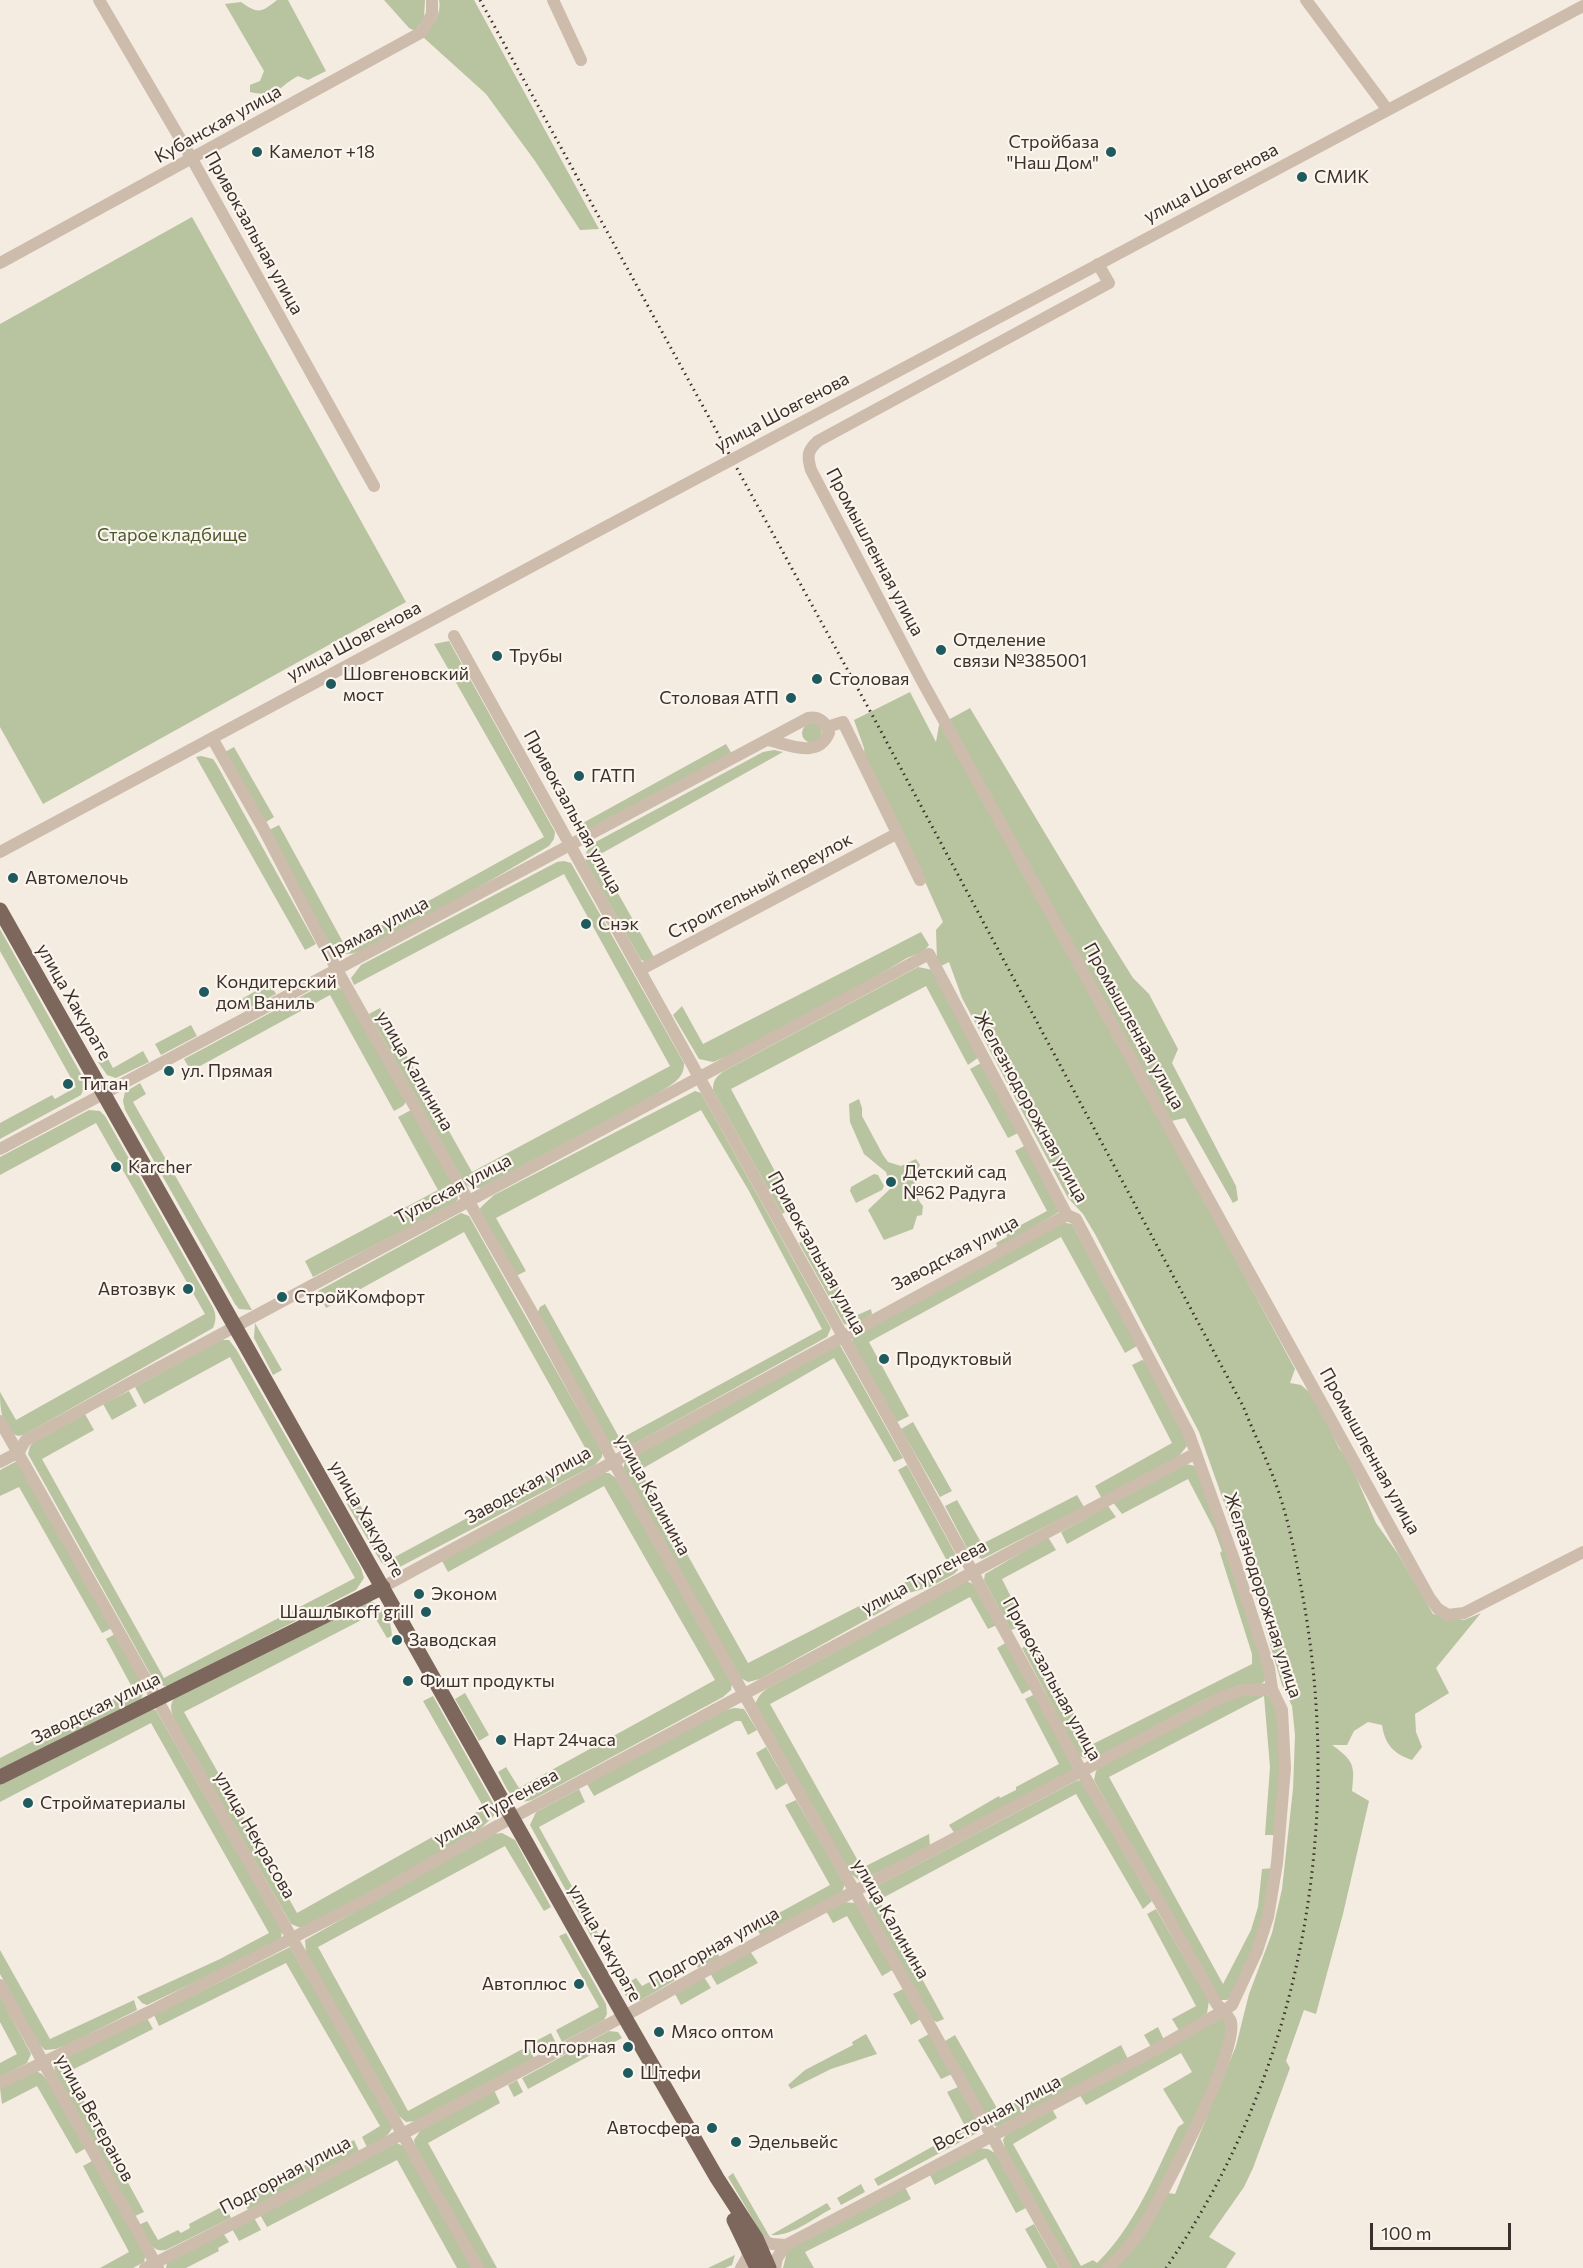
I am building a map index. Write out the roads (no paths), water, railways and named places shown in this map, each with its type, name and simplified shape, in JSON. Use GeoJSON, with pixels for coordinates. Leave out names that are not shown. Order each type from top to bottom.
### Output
{"type":"FeatureCollection","features":[{"type":"Feature","properties":{"kind":"main road","name":"улица Хакурате"},"geometry":{"type":"LineString","coordinates":[[0,910],[751,2241],[770,2268]]}},
{"type":"Feature","properties":{"kind":"main road","name":"Заводская улица"},"geometry":{"type":"LineString","coordinates":[[0,1777],[383,1587]]}},
{"type":"Feature","properties":{"kind":"main road","name":"улица Хакурате"},"geometry":{"type":"LineString","coordinates":[[751,2241],[757,2268]]}},
{"type":"Feature","properties":{"kind":"street","name":"Привокзальная улица"},"geometry":{"type":"LineString","coordinates":[[99,0],[192,159],[374,486]]}},
{"type":"Feature","properties":{"kind":"street","name":"Кубанская улица"},"geometry":{"type":"LineString","coordinates":[[0,263],[422,32],[432,14],[432,0]]}},
{"type":"Feature","properties":{"kind":"street"},"geometry":{"type":"LineString","coordinates":[[553,0],[581,60]]}},
{"type":"Feature","properties":{"kind":"street"},"geometry":{"type":"LineString","coordinates":[[1306,0],[1387,109]]}},
{"type":"Feature","properties":{"kind":"street","name":"улица Шовгенова"},"geometry":{"type":"LineString","coordinates":[[0,852],[1583,6]]}},
{"type":"Feature","properties":{"kind":"street","name":"Промышленная улица"},"geometry":{"type":"LineString","coordinates":[[1098,264],[1109,284],[818,441],[810,448],[807,456],[811,470],[922,681],[1429,1597],[1438,1609],[1448,1616],[1464,1613],[1583,1552]]}},
{"type":"Feature","properties":{"kind":"street","name":"Привокзальная улица"},"geometry":{"type":"LineString","coordinates":[[454,636],[1082,1772],[1216,2003],[1223,2011]]}},
{"type":"Feature","properties":{"kind":"street","name":"Прямая улица"},"geometry":{"type":"LineString","coordinates":[[0,1149],[808,718],[815,717],[827,727]]}},
{"type":"Feature","properties":{"kind":"street"},"geometry":{"type":"LineString","coordinates":[[768,740],[807,749],[818,748],[826,740],[829,733],[827,727],[843,722],[920,879]]}},
{"type":"Feature","properties":{"kind":"street","name":"улица Калинина"},"geometry":{"type":"LineString","coordinates":[[212,738],[263,828],[337,970],[1066,2268]]}},
{"type":"Feature","properties":{"kind":"street","name":"Строительный переулок"},"geometry":{"type":"LineString","coordinates":[[640,970],[896,834]]}},
{"type":"Feature","properties":{"kind":"street","name":"Тульская улица"},"geometry":{"type":"LineString","coordinates":[[0,1462],[19,1452],[25,1441],[235,1326],[929,954]]}},
{"type":"Feature","properties":{"kind":"street","name":"Железнодорожная улица"},"geometry":{"type":"LineString","coordinates":[[929,954],[1067,1215],[1076,1220],[1189,1434],[1259,1635],[1269,1668],[1272,1689],[1282,1710],[1285,1768],[1277,1863],[1269,1917],[1257,1952],[1232,2004],[1223,2011]]}},
{"type":"Feature","properties":{"kind":"street","name":"Заводская улица"},"geometry":{"type":"LineString","coordinates":[[383,1587],[1067,1215]]}},
{"type":"Feature","properties":{"kind":"street","name":"улица Некрасова"},"geometry":{"type":"LineString","coordinates":[[0,1421],[478,2268]]}},
{"type":"Feature","properties":{"kind":"street","name":"улица Тургенева"},"geometry":{"type":"LineString","coordinates":[[0,2083],[149,2012],[368,1899],[513,1818],[1196,1453]]}},
{"type":"Feature","properties":{"kind":"street","name":"Подгорная улица"},"geometry":{"type":"LineString","coordinates":[[153,2266],[1222,1697],[1243,1690],[1272,1689]]}},
{"type":"Feature","properties":{"kind":"street","name":"улица Ветеранов"},"geometry":{"type":"LineString","coordinates":[[0,1985],[153,2266]]}},
{"type":"Feature","properties":{"kind":"street"},"geometry":{"type":"LineString","coordinates":[[1107,2268],[1137,2236],[1164,2191],[1210,2094],[1229,2045],[1231,2021],[1223,2011]]}},
{"type":"Feature","properties":{"kind":"street","name":"Восточная улица"},"geometry":{"type":"LineString","coordinates":[[786,2245],[1153,2051],[1223,2011]]}},
{"type":"Feature","properties":{"kind":"street"},"geometry":{"type":"LineString","coordinates":[[741,2268],[748,2256],[751,2241],[786,2245]]}},
{"type":"Feature","properties":{"kind":"street"},"geometry":{"type":"LineString","coordinates":[[775,2268],[777,2258],[786,2245]]}},
{"type":"Feature","properties":{"kind":"railway"},"geometry":{"type":"LineString","coordinates":[[480,0],[869,709],[1243,1406],[1283,1504],[1305,1609],[1315,1695],[1318,1782],[1313,1868],[1299,1952],[1278,2035],[1249,2116],[1211,2194],[1166,2268]]}},
{"type":"Feature","properties":{"kind":"place","name":"Камелот +18"},"geometry":{"type":"Point","coordinates":[257,152]}},
{"type":"Feature","properties":{"kind":"place","name":"Стройбаза \"Наш Дом\""},"geometry":{"type":"Point","coordinates":[1111,152]}},
{"type":"Feature","properties":{"kind":"place","name":"СМИК"},"geometry":{"type":"Point","coordinates":[1302,177]}},
{"type":"Feature","properties":{"kind":"place","name":"Отделение связи №385001"},"geometry":{"type":"Point","coordinates":[941,650]}},
{"type":"Feature","properties":{"kind":"place","name":"Трубы"},"geometry":{"type":"Point","coordinates":[497,656]}},
{"type":"Feature","properties":{"kind":"place","name":"Столовая"},"geometry":{"type":"Point","coordinates":[817,679]}},
{"type":"Feature","properties":{"kind":"place","name":"Шовгеновский мост"},"geometry":{"type":"Point","coordinates":[331,684]}},
{"type":"Feature","properties":{"kind":"place","name":"Столовая АТП"},"geometry":{"type":"Point","coordinates":[791,698]}},
{"type":"Feature","properties":{"kind":"place","name":"ГАТП"},"geometry":{"type":"Point","coordinates":[579,776]}},
{"type":"Feature","properties":{"kind":"place","name":"Автомелочь"},"geometry":{"type":"Point","coordinates":[13,878]}},
{"type":"Feature","properties":{"kind":"place","name":"Снэк"},"geometry":{"type":"Point","coordinates":[586,924]}},
{"type":"Feature","properties":{"kind":"place","name":"Кондитерский дом Ваниль"},"geometry":{"type":"Point","coordinates":[204,992]}},
{"type":"Feature","properties":{"kind":"place","name":"ул. Прямая"},"geometry":{"type":"Point","coordinates":[169,1071]}},
{"type":"Feature","properties":{"kind":"place","name":"Титан"},"geometry":{"type":"Point","coordinates":[68,1084]}},
{"type":"Feature","properties":{"kind":"place","name":"Karcher"},"geometry":{"type":"Point","coordinates":[116,1167]}},
{"type":"Feature","properties":{"kind":"place","name":"Детский сад №62 Радуга"},"geometry":{"type":"Point","coordinates":[891,1182]}},
{"type":"Feature","properties":{"kind":"place","name":"Автозвук"},"geometry":{"type":"Point","coordinates":[188,1289]}},
{"type":"Feature","properties":{"kind":"place","name":"СтройКомфорт"},"geometry":{"type":"Point","coordinates":[282,1297]}},
{"type":"Feature","properties":{"kind":"place","name":"Продуктовый"},"geometry":{"type":"Point","coordinates":[884,1359]}},
{"type":"Feature","properties":{"kind":"place","name":"Эконом"},"geometry":{"type":"Point","coordinates":[419,1594]}},
{"type":"Feature","properties":{"kind":"place","name":"Шашлыкоff grill"},"geometry":{"type":"Point","coordinates":[426,1612]}},
{"type":"Feature","properties":{"kind":"place","name":"Заводская"},"geometry":{"type":"Point","coordinates":[397,1640]}},
{"type":"Feature","properties":{"kind":"place","name":"Фишт продукты"},"geometry":{"type":"Point","coordinates":[408,1681]}},
{"type":"Feature","properties":{"kind":"place","name":"Нарт 24часа"},"geometry":{"type":"Point","coordinates":[501,1740]}},
{"type":"Feature","properties":{"kind":"place","name":"Стройматериалы"},"geometry":{"type":"Point","coordinates":[28,1803]}},
{"type":"Feature","properties":{"kind":"place","name":"Автоплюс"},"geometry":{"type":"Point","coordinates":[579,1984]}},
{"type":"Feature","properties":{"kind":"place","name":"Мясо оптом"},"geometry":{"type":"Point","coordinates":[659,2032]}},
{"type":"Feature","properties":{"kind":"place","name":"Подгорная"},"geometry":{"type":"Point","coordinates":[628,2047]}},
{"type":"Feature","properties":{"kind":"place","name":"Штефи"},"geometry":{"type":"Point","coordinates":[628,2073]}},
{"type":"Feature","properties":{"kind":"place","name":"Автосфера"},"geometry":{"type":"Point","coordinates":[712,2128]}},
{"type":"Feature","properties":{"kind":"place","name":"Эдельвейс"},"geometry":{"type":"Point","coordinates":[736,2142]}},
{"type":"Feature","properties":{"kind":"park label","name":"Старое кладбище"},"geometry":{"type":"Point","coordinates":[172,535]}}]}
